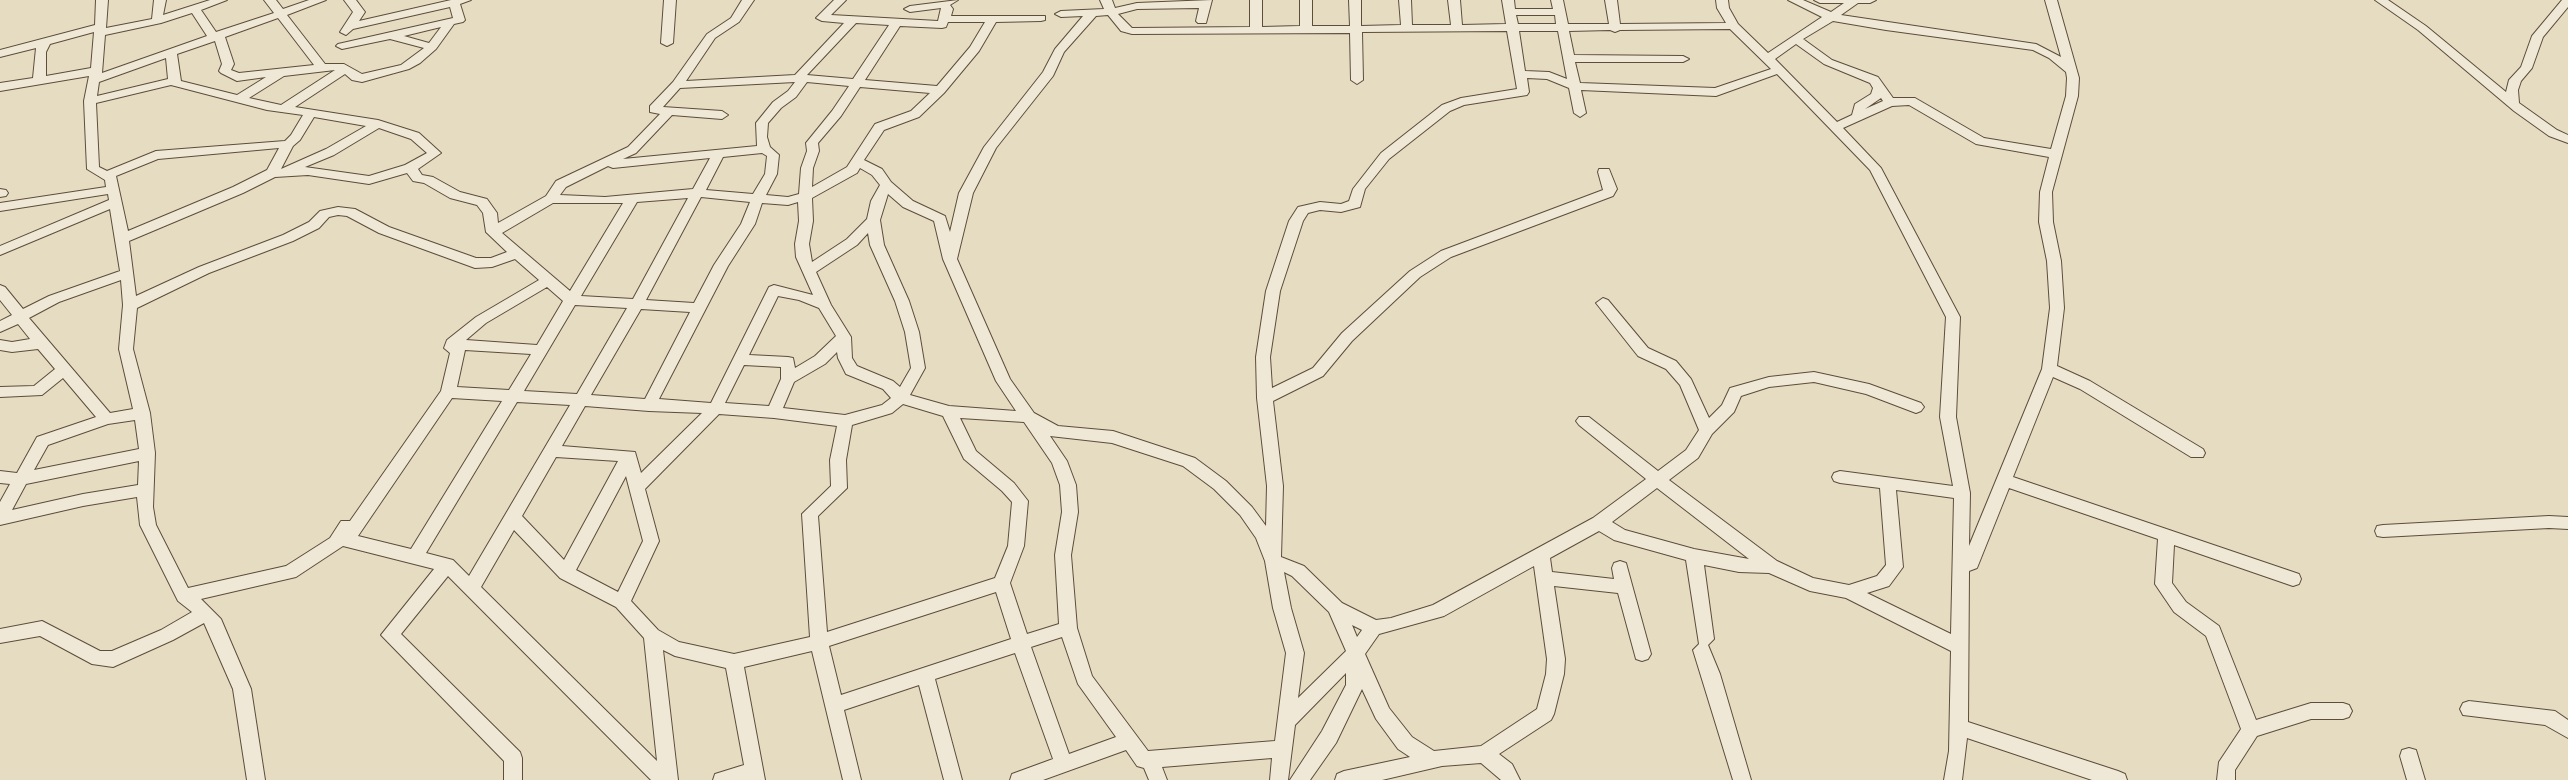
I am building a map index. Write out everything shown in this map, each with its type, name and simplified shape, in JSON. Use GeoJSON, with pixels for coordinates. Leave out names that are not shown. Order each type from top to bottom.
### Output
{"type":"FeatureCollection","features":[{"type":"Feature","properties":{"kind":"street"},"geometry":{"type":"LineString","coordinates":[[103,0],[95,76],[90,101],[94,169],[112,189],[128,273],[130,305],[126,349],[142,413],[147,453],[145,507],[148,524],[184,596],[206,613],[215,624],[242,689],[256,780]]}},
{"type":"Feature","properties":{"kind":"street"},"geometry":{"type":"LineString","coordinates":[[157,20],[160,0]]}},
{"type":"Feature","properties":{"kind":"street"},"geometry":{"type":"LineString","coordinates":[[0,54],[100,30],[157,20],[221,0]]}},
{"type":"Feature","properties":{"kind":"street"},"geometry":{"type":"LineString","coordinates":[[270,0],[322,68]]}},
{"type":"Feature","properties":{"kind":"street"},"geometry":{"type":"LineString","coordinates":[[0,87],[38,81],[95,76],[171,52],[320,0]]}},
{"type":"Feature","properties":{"kind":"street"},"geometry":{"type":"LineString","coordinates":[[343,67],[342,38],[359,12],[350,0]]}},
{"type":"Feature","properties":{"kind":"street"},"geometry":{"type":"LineString","coordinates":[[666,43],[670,0]]}},
{"type":"Feature","properties":{"kind":"street"},"geometry":{"type":"LineString","coordinates":[[722,115],[654,109],[677,85],[711,36],[735,20],[748,0]]}},
{"type":"Feature","properties":{"kind":"street"},"geometry":{"type":"LineString","coordinates":[[840,0],[822,18],[901,22],[942,25],[948,2],[906,5],[901,22],[856,82],[837,113],[812,143],[813,152],[807,168],[804,213],[806,221],[802,244],[803,257],[824,305],[844,337],[845,358],[851,370],[888,385],[901,398],[949,412],[1028,417],[1055,432],[1113,437],[1188,462],[1220,485],[1246,511],[1263,535],[1273,561],[1282,608],[1295,652],[1279,780]]}},
{"type":"Feature","properties":{"kind":"street"},"geometry":{"type":"LineString","coordinates":[[1106,0],[1111,12],[1125,29],[1132,30],[1514,30],[1733,26]]}},
{"type":"Feature","properties":{"kind":"street"},"geometry":{"type":"LineString","coordinates":[[1256,0],[1256,31]]}},
{"type":"Feature","properties":{"kind":"street"},"geometry":{"type":"LineString","coordinates":[[1306,0],[1306,31]]}},
{"type":"Feature","properties":{"kind":"street"},"geometry":{"type":"LineString","coordinates":[[1355,0],[1357,80]]}},
{"type":"Feature","properties":{"kind":"street"},"geometry":{"type":"LineString","coordinates":[[1405,0],[1407,30]]}},
{"type":"Feature","properties":{"kind":"street"},"geometry":{"type":"LineString","coordinates":[[1454,0],[1457,30]]}},
{"type":"Feature","properties":{"kind":"street"},"geometry":{"type":"LineString","coordinates":[[1557,0],[1580,113]]}},
{"type":"Feature","properties":{"kind":"street"},"geometry":{"type":"LineString","coordinates":[[1611,0],[1615,29]]}},
{"type":"Feature","properties":{"kind":"street"},"geometry":{"type":"LineString","coordinates":[[1722,0],[1723,8],[1733,26],[1780,70],[1876,168],[1953,317],[1948,417],[1962,493],[1958,751],[1953,780]]}},
{"type":"Feature","properties":{"kind":"street"},"geometry":{"type":"LineString","coordinates":[[1794,0],[1832,16],[1886,27],[2036,47],[2053,56],[2071,71]]}},
{"type":"Feature","properties":{"kind":"street"},"geometry":{"type":"LineString","coordinates":[[1820,0],[1870,0]]}},
{"type":"Feature","properties":{"kind":"street"},"geometry":{"type":"LineString","coordinates":[[1960,568],[1971,563],[2006,481],[2049,369],[2056,308],[2054,261],[2046,222],[2046,192],[2057,154],[2063,123],[2072,96],[2073,78],[2051,0]]}},
{"type":"Feature","properties":{"kind":"street"},"geometry":{"type":"LineString","coordinates":[[2381,0],[2422,28],[2513,104],[2553,133],[2568,139]]}},
{"type":"Feature","properties":{"kind":"street"},"geometry":{"type":"LineString","coordinates":[[2513,104],[2512,90],[2515,80],[2526,68],[2538,36],[2568,0]]}},
{"type":"Feature","properties":{"kind":"street"},"geometry":{"type":"LineString","coordinates":[[1767,59],[1822,20],[1832,16],[1854,1]]}},
{"type":"Feature","properties":{"kind":"street"},"geometry":{"type":"LineString","coordinates":[[342,46],[448,24],[459,20],[459,2],[440,3],[349,27]]}},
{"type":"Feature","properties":{"kind":"street"},"geometry":{"type":"LineString","coordinates":[[1061,14],[1111,12],[1138,6],[1205,2],[1202,21]]}},
{"type":"Feature","properties":{"kind":"street"},"geometry":{"type":"LineString","coordinates":[[1273,561],[1275,486],[1265,398],[1264,357],[1273,291],[1296,221],[1303,210],[1320,206],[1341,208],[1355,204],[1359,189],[1385,156],[1446,108],[1461,102],[1523,92],[1509,6],[1560,12]]}},
{"type":"Feature","properties":{"kind":"street"},"geometry":{"type":"LineString","coordinates":[[195,9],[216,36],[228,64],[225,72],[236,77],[343,67],[356,77],[362,78],[377,75],[405,67],[432,48],[448,24]]}},
{"type":"Feature","properties":{"kind":"street"},"geometry":{"type":"LineString","coordinates":[[950,259],[966,193],[990,148],[1050,73],[1060,51],[1093,12]]}},
{"type":"Feature","properties":{"kind":"street"},"geometry":{"type":"LineString","coordinates":[[551,199],[605,201],[697,193],[788,200],[806,196],[836,181],[852,170],[879,127],[915,114],[940,90],[975,49],[993,18]]}},
{"type":"Feature","properties":{"kind":"street"},"geometry":{"type":"LineString","coordinates":[[944,19],[1041,18]]}},
{"type":"Feature","properties":{"kind":"street"},"geometry":{"type":"LineString","coordinates":[[649,405],[698,308],[748,224],[758,197],[771,174],[773,155],[764,148],[761,137],[762,123],[777,105],[792,94],[800,78],[853,20]]}},
{"type":"Feature","properties":{"kind":"street"},"geometry":{"type":"LineString","coordinates":[[390,36],[432,48]]}},
{"type":"Feature","properties":{"kind":"street"},"geometry":{"type":"LineString","coordinates":[[1796,39],[1828,62],[1874,80],[1890,102]]}},
{"type":"Feature","properties":{"kind":"street"},"geometry":{"type":"LineString","coordinates":[[38,81],[41,72],[40,52],[45,42]]}},
{"type":"Feature","properties":{"kind":"street"},"geometry":{"type":"LineString","coordinates":[[171,52],[174,81],[177,84],[283,109],[378,124],[415,136],[435,153],[410,168],[382,178],[369,180],[308,171],[276,172]]}},
{"type":"Feature","properties":{"kind":"street"},"geometry":{"type":"LineString","coordinates":[[1569,58],[1683,58]]}},
{"type":"Feature","properties":{"kind":"street"},"geometry":{"type":"LineString","coordinates":[[283,109],[343,67]]}},
{"type":"Feature","properties":{"kind":"street"},"geometry":{"type":"LineString","coordinates":[[1520,74],[1549,76],[1575,86],[1716,92],[1780,70]]}},
{"type":"Feature","properties":{"kind":"street"},"geometry":{"type":"LineString","coordinates":[[239,99],[281,73]]}},
{"type":"Feature","properties":{"kind":"street"},"geometry":{"type":"LineString","coordinates":[[677,85],[800,78],[940,90]]}},
{"type":"Feature","properties":{"kind":"street"},"geometry":{"type":"LineString","coordinates":[[90,101],[174,81]]}},
{"type":"Feature","properties":{"kind":"street"},"geometry":{"type":"LineString","coordinates":[[1858,117],[1859,107],[1876,96],[1880,86]]}},
{"type":"Feature","properties":{"kind":"street"},"geometry":{"type":"LineString","coordinates":[[1836,127],[1890,102],[1911,101],[1980,140],[2057,154]]}},
{"type":"Feature","properties":{"kind":"street"},"geometry":{"type":"LineString","coordinates":[[494,232],[551,199],[561,184],[632,150],[668,111]]}},
{"type":"Feature","properties":{"kind":"street"},"geometry":{"type":"LineString","coordinates":[[276,172],[288,144],[296,137],[310,114]]}},
{"type":"Feature","properties":{"kind":"street"},"geometry":{"type":"LineString","coordinates":[[122,240],[276,172],[317,159],[378,124]]}},
{"type":"Feature","properties":{"kind":"street"},"geometry":{"type":"LineString","coordinates":[[0,251],[112,189],[156,156],[288,144]]}},
{"type":"Feature","properties":{"kind":"street"},"geometry":{"type":"LineString","coordinates":[[602,165],[718,155],[764,148]]}},
{"type":"Feature","properties":{"kind":"street"},"geometry":{"type":"LineString","coordinates":[[471,589],[579,400],[637,304],[718,155]]}},
{"type":"Feature","properties":{"kind":"street"},"geometry":{"type":"LineString","coordinates":[[858,162],[877,172],[886,185],[908,204],[940,220],[950,259],[1004,381],[1059,461],[1068,485],[1070,512],[1063,555],[1068,628],[1084,679],[1128,741],[1144,760],[1282,749]]}},
{"type":"Feature","properties":{"kind":"street"},"geometry":{"type":"LineString","coordinates":[[410,168],[418,178],[455,195],[482,202],[490,213],[494,232],[571,300],[698,308]]}},
{"type":"Feature","properties":{"kind":"street"},"geometry":{"type":"LineString","coordinates":[[1265,398],[1318,372],[1347,337],[1415,274],[1446,254],[1608,193],[1611,189],[1604,172]]}},
{"type":"Feature","properties":{"kind":"street"},"geometry":{"type":"LineString","coordinates":[[448,392],[774,412],[845,421],[887,410],[901,398],[918,368],[912,332],[902,301],[877,245],[873,220],[878,201],[886,185]]}},
{"type":"Feature","properties":{"kind":"street"},"geometry":{"type":"LineString","coordinates":[[0,198],[75,197],[112,189]]}},
{"type":"Feature","properties":{"kind":"street"},"geometry":{"type":"LineString","coordinates":[[415,557],[634,197]]}},
{"type":"Feature","properties":{"kind":"street"},"geometry":{"type":"LineString","coordinates":[[130,305],[204,270],[288,238],[314,225],[325,214],[338,211],[350,212],[384,230],[475,263],[492,262],[518,253]]}},
{"type":"Feature","properties":{"kind":"street"},"geometry":{"type":"LineString","coordinates":[[809,270],[852,242],[873,220]]}},
{"type":"Feature","properties":{"kind":"street"},"geometry":{"type":"LineString","coordinates":[[0,327],[54,299],[128,273]]}},
{"type":"Feature","properties":{"kind":"street"},"geometry":{"type":"LineString","coordinates":[[184,596],[290,572],[336,543],[440,388],[452,344],[481,320],[549,280]]}},
{"type":"Feature","properties":{"kind":"street"},"geometry":{"type":"LineString","coordinates":[[0,290],[19,317],[107,419]]}},
{"type":"Feature","properties":{"kind":"street"},"geometry":{"type":"LineString","coordinates":[[637,487],[715,409],[774,290],[824,305]]}},
{"type":"Feature","properties":{"kind":"street"},"geometry":{"type":"LineString","coordinates":[[1603,303],[1644,352],[1670,365],[1686,383],[1707,430]]}},
{"type":"Feature","properties":{"kind":"street"},"geometry":{"type":"LineString","coordinates":[[788,379],[820,360],[844,337]]}},
{"type":"Feature","properties":{"kind":"street"},"geometry":{"type":"LineString","coordinates":[[0,345],[12,347],[41,343]]}},
{"type":"Feature","properties":{"kind":"street"},"geometry":{"type":"LineString","coordinates":[[541,350],[459,344],[448,392],[346,540],[447,565],[664,780]]}},
{"type":"Feature","properties":{"kind":"street"},"geometry":{"type":"LineString","coordinates":[[738,360],[788,362],[788,379],[774,412]]}},
{"type":"Feature","properties":{"kind":"street"},"geometry":{"type":"LineString","coordinates":[[0,392],[37,391],[65,369]]}},
{"type":"Feature","properties":{"kind":"street"},"geometry":{"type":"LineString","coordinates":[[2049,369],[2085,385],[2197,453]]}},
{"type":"Feature","properties":{"kind":"street"},"geometry":{"type":"LineString","coordinates":[[1273,561],[1298,571],[1336,608],[1374,628],[1391,625],[1438,611],[1599,523],[1692,454],[1707,430],[1729,408],[1734,392],[1761,384],[1800,377],[1822,378],[1868,390],[1916,407]]}},
{"type":"Feature","properties":{"kind":"street"},"geometry":{"type":"LineString","coordinates":[[949,412],[970,455],[1008,487],[1020,502],[1016,546],[1002,583],[1020,644],[1064,764]]}},
{"type":"Feature","properties":{"kind":"street"},"geometry":{"type":"LineString","coordinates":[[0,518],[42,441],[107,419],[142,413]]}},
{"type":"Feature","properties":{"kind":"street"},"geometry":{"type":"LineString","coordinates":[[845,421],[838,460],[839,488],[810,514],[819,642],[852,780]]}},
{"type":"Feature","properties":{"kind":"street"},"geometry":{"type":"LineString","coordinates":[[1584,421],[1771,566],[1810,584],[1849,592],[1960,647]]}},
{"type":"Feature","properties":{"kind":"street"},"geometry":{"type":"LineString","coordinates":[[550,451],[629,456]]}},
{"type":"Feature","properties":{"kind":"street"},"geometry":{"type":"LineString","coordinates":[[0,477],[21,479],[147,453]]}},
{"type":"Feature","properties":{"kind":"street"},"geometry":{"type":"LineString","coordinates":[[622,602],[651,541],[629,456]]}},
{"type":"Feature","properties":{"kind":"street"},"geometry":{"type":"LineString","coordinates":[[566,573],[629,456]]}},
{"type":"Feature","properties":{"kind":"street"},"geometry":{"type":"LineString","coordinates":[[1840,478],[1962,493]]}},
{"type":"Feature","properties":{"kind":"street"},"geometry":{"type":"LineString","coordinates":[[2006,481],[2293,579]]}},
{"type":"Feature","properties":{"kind":"street"},"geometry":{"type":"LineString","coordinates":[[1849,592],[1883,581],[1895,567],[1887,483]]}},
{"type":"Feature","properties":{"kind":"street"},"geometry":{"type":"LineString","coordinates":[[0,518],[83,500],[146,490]]}},
{"type":"Feature","properties":{"kind":"street"},"geometry":{"type":"LineString","coordinates":[[512,517],[566,573],[622,602],[652,635],[675,649],[734,662],[819,642],[1002,583]]}},
{"type":"Feature","properties":{"kind":"street"},"geometry":{"type":"LineString","coordinates":[[2383,531],[2549,522],[2568,523]]}},
{"type":"Feature","properties":{"kind":"street"},"geometry":{"type":"LineString","coordinates":[[1599,523],[1620,535],[1694,556],[1739,565],[1771,566]]}},
{"type":"Feature","properties":{"kind":"street"},"geometry":{"type":"LineString","coordinates":[[2166,536],[2163,584],[2180,607],[2212,631],[2225,658],[2250,730]]}},
{"type":"Feature","properties":{"kind":"street"},"geometry":{"type":"LineString","coordinates":[[1344,780],[1431,760],[1484,754],[1545,714],[1555,674],[1556,659],[1541,555]]}},
{"type":"Feature","properties":{"kind":"street"},"geometry":{"type":"LineString","coordinates":[[1694,556],[1704,644],[1742,780]]}},
{"type":"Feature","properties":{"kind":"street"},"geometry":{"type":"LineString","coordinates":[[447,565],[390,634],[513,758],[513,780]]}},
{"type":"Feature","properties":{"kind":"street"},"geometry":{"type":"LineString","coordinates":[[1620,568],[1642,654]]}},
{"type":"Feature","properties":{"kind":"street"},"geometry":{"type":"LineString","coordinates":[[1543,578],[1624,587]]}},
{"type":"Feature","properties":{"kind":"street"},"geometry":{"type":"LineString","coordinates":[[1336,608],[1382,713],[1405,744],[1431,760]]}},
{"type":"Feature","properties":{"kind":"street"},"geometry":{"type":"LineString","coordinates":[[0,636],[42,628],[98,658],[113,659],[167,635],[206,613]]}},
{"type":"Feature","properties":{"kind":"street"},"geometry":{"type":"LineString","coordinates":[[834,705],[1068,628]]}},
{"type":"Feature","properties":{"kind":"street"},"geometry":{"type":"LineString","coordinates":[[1286,722],[1356,652],[1374,628]]}},
{"type":"Feature","properties":{"kind":"street"},"geometry":{"type":"LineString","coordinates":[[652,635],[669,780]]}},
{"type":"Feature","properties":{"kind":"street"},"geometry":{"type":"LineString","coordinates":[[1298,780],[1329,737],[1355,685],[1356,652]]}},
{"type":"Feature","properties":{"kind":"street"},"geometry":{"type":"LineString","coordinates":[[722,780],[755,775],[734,662]]}},
{"type":"Feature","properties":{"kind":"street"},"geometry":{"type":"LineString","coordinates":[[925,676],[953,780]]}},
{"type":"Feature","properties":{"kind":"street"},"geometry":{"type":"LineString","coordinates":[[2469,709],[2548,717],[2568,730]]}},
{"type":"Feature","properties":{"kind":"street"},"geometry":{"type":"LineString","coordinates":[[2226,780],[2226,768],[2250,730],[2311,711],[2343,712]]}},
{"type":"Feature","properties":{"kind":"street"},"geometry":{"type":"LineString","coordinates":[[1958,727],[2118,780]]}},
{"type":"Feature","properties":{"kind":"street"},"geometry":{"type":"LineString","coordinates":[[1019,780],[1128,741]]}},
{"type":"Feature","properties":{"kind":"street"},"geometry":{"type":"LineString","coordinates":[[1484,754],[1505,770],[1510,780]]}},
{"type":"Feature","properties":{"kind":"street"},"geometry":{"type":"LineString","coordinates":[[2409,756],[2416,780]]}},
{"type":"Feature","properties":{"kind":"street"},"geometry":{"type":"LineString","coordinates":[[1150,759],[1158,780]]}}]}
